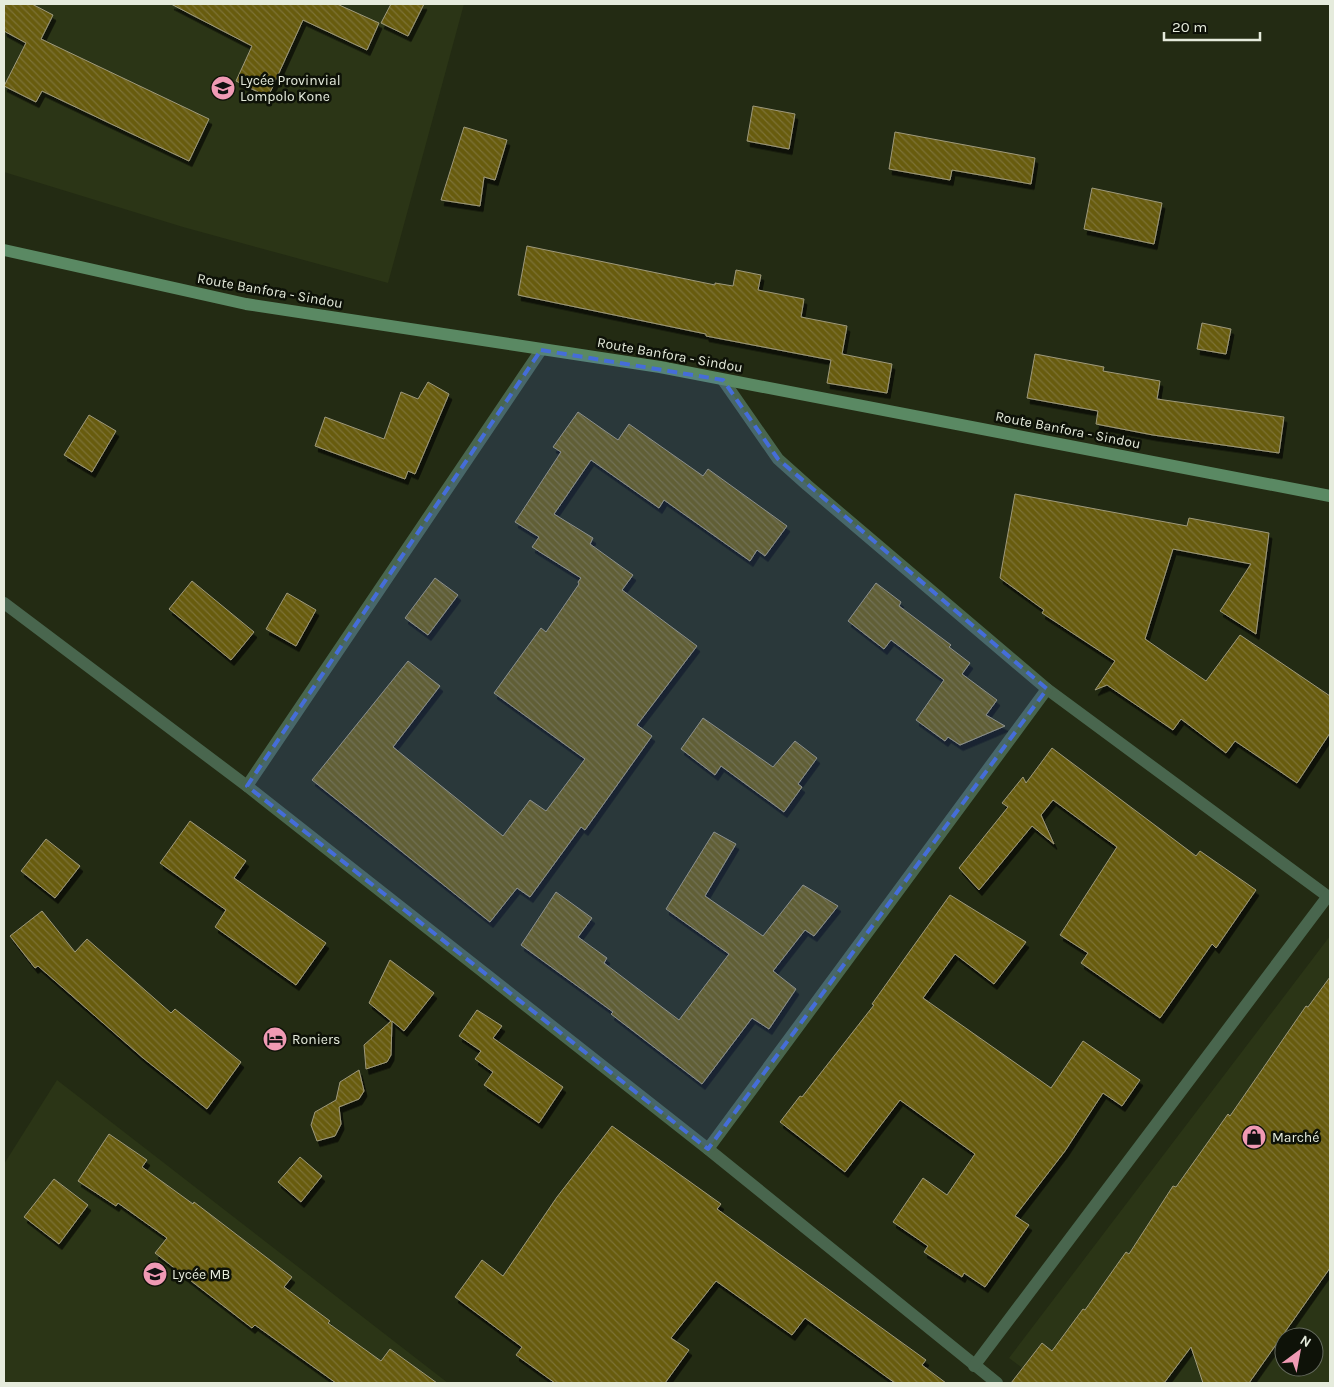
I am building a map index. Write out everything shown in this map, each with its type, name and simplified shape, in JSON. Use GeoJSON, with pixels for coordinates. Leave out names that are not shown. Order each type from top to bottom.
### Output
{"type":"FeatureCollection","features":[{"type":"Feature","properties":{"kind":"main road","name":"Route Banfora - Sindou"},"geometry":{"type":"LineString","coordinates":[[4,250],[246,304],[542,350],[590,355],[1330,496]]}},
{"type":"Feature","properties":{"kind":"street"},"geometry":{"type":"LineString","coordinates":[[247,786],[542,350]]}},
{"type":"Feature","properties":{"kind":"street"},"geometry":{"type":"LineString","coordinates":[[723,380],[778,459],[1047,689],[1329,897],[974,1366]]}},
{"type":"Feature","properties":{"kind":"street"},"geometry":{"type":"LineString","coordinates":[[4,603],[247,786],[708,1149],[997,1383]]}},
{"type":"Feature","properties":{"kind":"street"},"geometry":{"type":"LineString","coordinates":[[708,1149],[1047,689]]}},
{"type":"Feature","properties":{"kind":"highlighted area"},"geometry":{"type":"Polygon","coordinates":[[[541,350],[723,380],[778,459],[1047,689],[708,1149],[247,786],[541,350]]]}},
{"type":"Feature","properties":{"kind":"shaded area","name":"Lycée Provinvial Lompolo Kone"},"geometry":{"type":"Polygon","coordinates":[[[4,4],[464,4],[388,283],[183,227],[4,172],[4,4]]]}},
{"type":"Feature","properties":{"kind":"shaded area","name":"Marché"},"geometry":{"type":"Polygon","coordinates":[[[1330,936],[1330,1383],[1042,1383],[1009,1358],[1330,936]]]}},
{"type":"Feature","properties":{"kind":"shaded area","name":"Lycée MB"},"geometry":{"type":"Polygon","coordinates":[[[57,1080],[448,1383],[4,1383],[4,1164],[57,1080]]]}},
{"type":"Feature","properties":{"kind":"building"},"geometry":{"type":"Polygon","coordinates":[[[4,4],[32,4],[53,15],[41,39],[209,119],[189,161],[42,91],[36,102],[4,86],[26,43],[4,31],[4,4]]]}},
{"type":"Feature","properties":{"kind":"building"},"geometry":{"type":"Polygon","coordinates":[[[171,4],[337,4],[379,23],[367,50],[303,20],[268,97],[236,81],[252,46],[171,4]]]}},
{"type":"Feature","properties":{"kind":"building"},"geometry":{"type":"Polygon","coordinates":[[[391,4],[424,4],[408,36],[381,23],[391,4]]]}},
{"type":"Feature","properties":{"kind":"building"},"geometry":{"type":"Polygon","coordinates":[[[753,106],[795,114],[789,149],[747,141],[753,106]]]}},
{"type":"Feature","properties":{"kind":"building"},"geometry":{"type":"Polygon","coordinates":[[[464,127],[507,140],[495,180],[484,177],[480,206],[441,200],[464,127]]]}},
{"type":"Feature","properties":{"kind":"building"},"geometry":{"type":"Polygon","coordinates":[[[895,132],[1035,158],[1031,184],[952,170],[950,180],[889,169],[895,132]]]}},
{"type":"Feature","properties":{"kind":"building"},"geometry":{"type":"Polygon","coordinates":[[[1092,188],[1162,203],[1154,244],[1084,229],[1092,188]]]}},
{"type":"Feature","properties":{"kind":"building"},"geometry":{"type":"Polygon","coordinates":[[[527,246],[715,285],[715,283],[733,286],[736,270],[761,275],[758,290],[804,299],[801,317],[847,326],[842,354],[892,364],[887,393],[827,383],[831,360],[706,336],[706,334],[518,295],[527,246]]]}},
{"type":"Feature","properties":{"kind":"building"},"geometry":{"type":"Polygon","coordinates":[[[1202,323],[1231,329],[1226,354],[1197,349],[1202,323]]]}},
{"type":"Feature","properties":{"kind":"building"},"geometry":{"type":"Polygon","coordinates":[[[1035,354],[1104,367],[1103,371],[1160,381],[1157,399],[1284,417],[1279,453],[1153,435],[1096,424],[1098,411],[1027,398],[1035,354]]]}},
{"type":"Feature","properties":{"kind":"building"},"geometry":{"type":"Polygon","coordinates":[[[428,382],[449,394],[415,474],[408,471],[405,479],[315,446],[325,417],[384,439],[401,392],[418,399],[428,382]]]}},
{"type":"Feature","properties":{"kind":"building"},"geometry":{"type":"Polygon","coordinates":[[[578,412],[618,440],[629,424],[703,476],[708,469],[787,526],[765,556],[757,550],[750,561],[664,500],[659,508],[591,460],[554,514],[593,538],[590,544],[633,575],[622,590],[697,646],[637,725],[652,736],[585,830],[581,827],[530,897],[517,888],[490,922],[312,780],[408,661],[440,686],[393,747],[503,836],[530,800],[546,811],[585,759],[494,693],[541,628],[546,632],[579,584],[578,582],[581,578],[532,547],[539,537],[515,522],[561,452],[553,447],[578,412]]]}},
{"type":"Feature","properties":{"kind":"building"},"geometry":{"type":"Polygon","coordinates":[[[89,415],[116,431],[92,472],[64,455],[89,415]]]}},
{"type":"Feature","properties":{"kind":"building"},"geometry":{"type":"Polygon","coordinates":[[[1015,494],[1187,526],[1189,518],[1269,533],[1256,634],[1220,611],[1251,564],[1173,549],[1145,639],[1206,681],[1240,635],[1330,696],[1330,733],[1297,783],[1235,741],[1226,753],[1181,719],[1173,730],[1107,685],[1095,690],[1115,661],[1042,613],[1044,610],[1000,578],[1015,494]]]}},
{"type":"Feature","properties":{"kind":"building"},"geometry":{"type":"Polygon","coordinates":[[[435,578],[458,595],[428,635],[405,618],[435,578]]]}},
{"type":"Feature","properties":{"kind":"building"},"geometry":{"type":"Polygon","coordinates":[[[192,581],[254,632],[231,660],[169,609],[192,581]]]}},
{"type":"Feature","properties":{"kind":"building"},"geometry":{"type":"Polygon","coordinates":[[[876,583],[901,602],[899,606],[951,645],[949,647],[970,663],[962,674],[997,700],[986,715],[1005,726],[960,745],[948,737],[945,741],[916,720],[944,680],[891,640],[884,649],[848,621],[876,583]]]}},
{"type":"Feature","properties":{"kind":"building"},"geometry":{"type":"Polygon","coordinates":[[[287,593],[316,610],[296,646],[266,629],[287,593]]]}},
{"type":"Feature","properties":{"kind":"building"},"geometry":{"type":"Polygon","coordinates":[[[703,718],[773,767],[795,741],[817,758],[798,784],[802,787],[784,812],[721,766],[715,775],[681,749],[703,718]]]}},
{"type":"Feature","properties":{"kind":"building"},"geometry":{"type":"Polygon","coordinates":[[[1052,748],[1196,856],[1200,851],[1256,890],[1216,948],[1212,944],[1160,1018],[1081,963],[1088,953],[1060,935],[1117,847],[1053,800],[1041,815],[1054,844],[1032,826],[979,890],[959,868],[1008,807],[1002,803],[1023,777],[1026,783],[1052,748]]]}},
{"type":"Feature","properties":{"kind":"building"},"geometry":{"type":"Polygon","coordinates":[[[190,821],[246,861],[234,878],[326,943],[296,985],[215,927],[226,910],[160,863],[190,821]]]}},
{"type":"Feature","properties":{"kind":"building"},"geometry":{"type":"Polygon","coordinates":[[[714,832],[736,844],[705,896],[763,936],[803,885],[838,906],[814,936],[805,930],[773,971],[796,989],[769,1029],[752,1018],[702,1084],[611,1014],[613,1012],[521,945],[556,892],[592,918],[578,937],[607,958],[604,963],[679,1020],[729,954],[666,909],[714,832]]]}},
{"type":"Feature","properties":{"kind":"building"},"geometry":{"type":"Polygon","coordinates":[[[46,839],[80,866],[55,898],[21,871],[46,839]]]}},
{"type":"Feature","properties":{"kind":"building"},"geometry":{"type":"Polygon","coordinates":[[[950,895],[1026,942],[994,984],[955,954],[923,998],[1051,1088],[1083,1041],[1140,1080],[1122,1106],[1103,1093],[1065,1151],[1015,1216],[1029,1225],[985,1287],[964,1273],[962,1277],[924,1252],[928,1246],[893,1222],[923,1178],[947,1195],[975,1154],[900,1100],[845,1172],[780,1122],[874,1005],[872,1004],[950,895]]]}},
{"type":"Feature","properties":{"kind":"building"},"geometry":{"type":"Polygon","coordinates":[[[42,911],[75,952],[87,939],[171,1013],[175,1009],[241,1062],[207,1109],[143,1058],[38,966],[35,968],[10,936],[42,911]]]}},
{"type":"Feature","properties":{"kind":"building"},"geometry":{"type":"Polygon","coordinates":[[[390,960],[434,993],[404,1031],[392,1021],[391,1055],[387,1062],[366,1069],[364,1045],[391,1021],[369,1003],[390,960]]]}},
{"type":"Feature","properties":{"kind":"building","name":"Marché"},"geometry":{"type":"Polygon","coordinates":[[[1330,977],[1330,1268],[1288,1327],[1274,1327],[1274,1348],[1249,1383],[1203,1383],[1191,1347],[1164,1383],[1011,1383],[1042,1343],[1052,1351],[1083,1309],[1085,1310],[1126,1252],[1129,1254],[1173,1186],[1176,1187],[1228,1114],[1230,1116],[1306,1006],[1308,1007],[1330,977]]]}},
{"type":"Feature","properties":{"kind":"building"},"geometry":{"type":"Polygon","coordinates":[[[477,1010],[502,1026],[493,1038],[563,1087],[539,1123],[484,1085],[493,1072],[475,1059],[481,1051],[459,1036],[477,1010]]]}},
{"type":"Feature","properties":{"kind":"building"},"geometry":{"type":"Polygon","coordinates":[[[359,1070],[364,1091],[359,1099],[339,1107],[341,1124],[335,1136],[317,1141],[311,1125],[315,1112],[336,1100],[340,1082],[359,1070]]]}},
{"type":"Feature","properties":{"kind":"building"},"geometry":{"type":"Polygon","coordinates":[[[612,1126],[721,1204],[717,1209],[926,1360],[922,1365],[946,1383],[895,1383],[805,1318],[792,1335],[716,1281],[671,1338],[689,1350],[665,1383],[555,1383],[516,1355],[522,1347],[455,1297],[482,1260],[503,1276],[557,1197],[612,1126]]]}},
{"type":"Feature","properties":{"kind":"building"},"geometry":{"type":"Polygon","coordinates":[[[109,1134],[147,1160],[142,1167],[193,1204],[194,1202],[292,1277],[284,1287],[330,1321],[328,1323],[381,1361],[390,1349],[437,1383],[336,1383],[255,1325],[252,1328],[155,1253],[167,1238],[118,1203],[116,1206],[78,1181],[109,1134]]]}},
{"type":"Feature","properties":{"kind":"building"},"geometry":{"type":"Polygon","coordinates":[[[300,1157],[322,1176],[301,1202],[278,1182],[300,1157]]]}},
{"type":"Feature","properties":{"kind":"building"},"geometry":{"type":"Polygon","coordinates":[[[54,1179],[88,1205],[59,1244],[24,1217],[54,1179]]]}},
{"type":"Feature","properties":{"kind":"place","name":"Lycée Provinvial Lompolo Kone"},"geometry":{"type":"Point","coordinates":[223,88]}},
{"type":"Feature","properties":{"kind":"place","name":"Roniers"},"geometry":{"type":"Point","coordinates":[275,1039]}},
{"type":"Feature","properties":{"kind":"place","name":"Marché"},"geometry":{"type":"Point","coordinates":[1254,1137]}},
{"type":"Feature","properties":{"kind":"place","name":"Lycée MB"},"geometry":{"type":"Point","coordinates":[155,1274]}}]}
